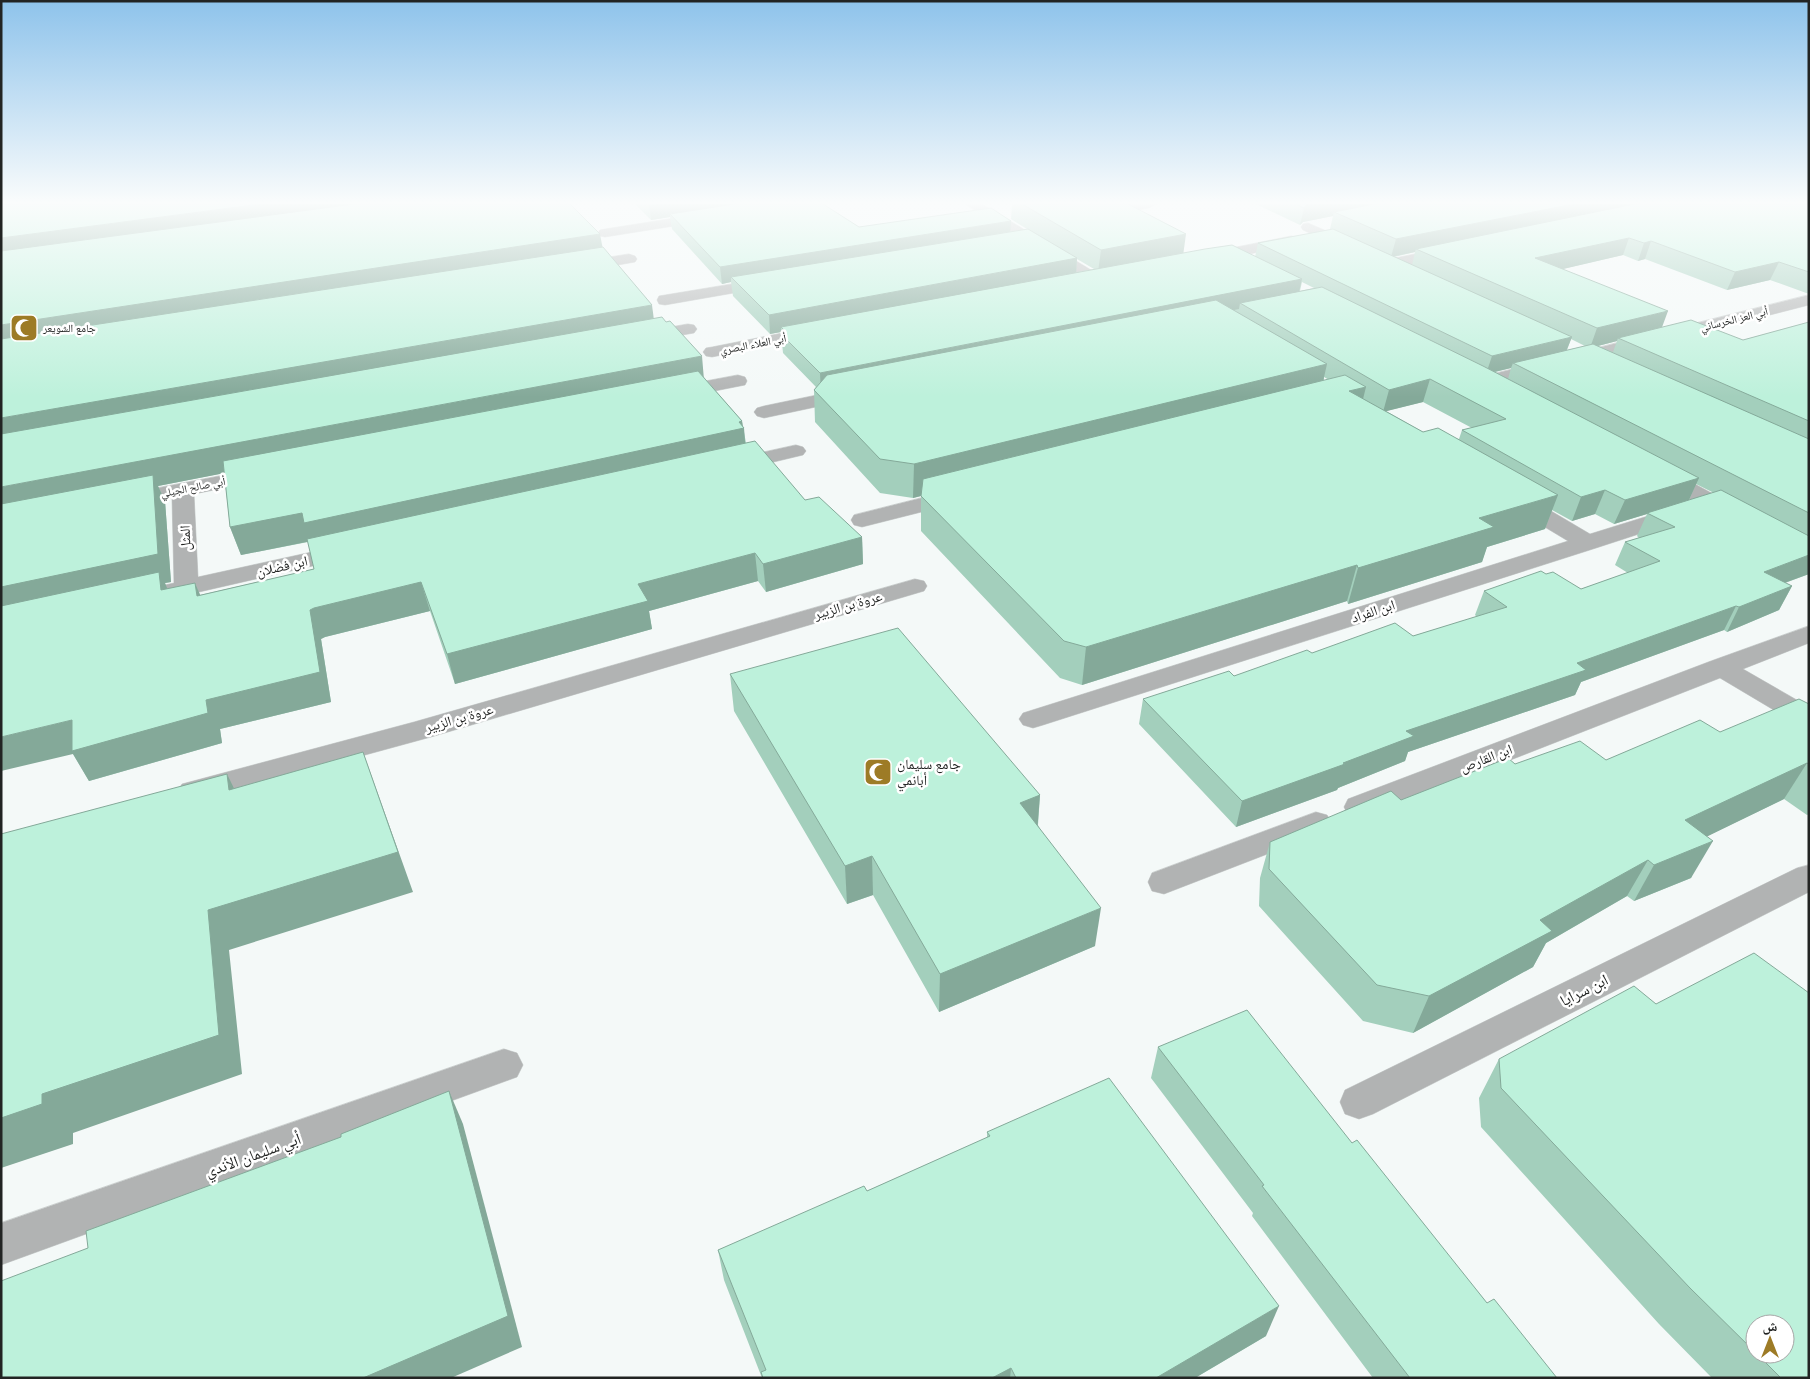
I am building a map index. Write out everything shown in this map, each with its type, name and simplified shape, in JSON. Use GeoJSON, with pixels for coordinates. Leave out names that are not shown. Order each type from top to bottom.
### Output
{"type":"FeatureCollection","features":[{"type":"Feature","properties":{"kind":"street"},"geometry":{"type":"LineString","coordinates":[[560,270],[570,268]]}},
{"type":"Feature","properties":{"kind":"street"},"geometry":{"type":"LineString","coordinates":[[1077,268],[1095,279]]}},
{"type":"Feature","properties":{"kind":"street"},"geometry":{"type":"LineString","coordinates":[[1399,268],[1416,276]]}},
{"type":"Feature","properties":{"kind":"street"},"geometry":{"type":"LineString","coordinates":[[1076,283],[1114,276]]}},
{"type":"Feature","properties":{"kind":"street"},"geometry":{"type":"LineString","coordinates":[[665,300],[783,280]]}},
{"type":"Feature","properties":{"kind":"street","name":"أبي العز الخرساني"},"geometry":{"type":"LineString","coordinates":[[1484,382],[1809,300]]}},
{"type":"Feature","properties":{"kind":"street","name":"أبي العلاء البصري"},"geometry":{"type":"LineString","coordinates":[[712,352],[836,328]]}},
{"type":"Feature","properties":{"kind":"street"},"geometry":{"type":"LineString","coordinates":[[619,341],[688,329]]}},
{"type":"Feature","properties":{"kind":"street"},"geometry":{"type":"LineString","coordinates":[[1565,345],[1614,368]]}},
{"type":"Feature","properties":{"kind":"street"},"geometry":{"type":"LineString","coordinates":[[1467,374],[1510,396]]}},
{"type":"Feature","properties":{"kind":"street"},"geometry":{"type":"LineString","coordinates":[[651,398],[738,381]]}},
{"type":"Feature","properties":{"kind":"street"},"geometry":{"type":"LineString","coordinates":[[764,412],[872,390]]}},
{"type":"Feature","properties":{"kind":"street"},"geometry":{"type":"LineString","coordinates":[[709,471],[796,451]]}},
{"type":"Feature","properties":{"kind":"street"},"geometry":{"type":"LineString","coordinates":[[1642,466],[1747,522]]}},
{"type":"Feature","properties":{"kind":"street","name":"أبي صالح الجيلي"},"geometry":{"type":"LineString","coordinates":[[107,504],[281,470]]}},
{"type":"Feature","properties":{"kind":"street","name":"المثل"},"geometry":{"type":"LineString","coordinates":[[183,489],[186,588]]}},
{"type":"Feature","properties":{"kind":"street"},"geometry":{"type":"LineString","coordinates":[[862,520],[977,491]]}},
{"type":"Feature","properties":{"kind":"street"},"geometry":{"type":"LineString","coordinates":[[1503,493],[1588,542]]}},
{"type":"Feature","properties":{"kind":"street","name":"ابن الفراد"},"geometry":{"type":"LineString","coordinates":[[1032,719],[1712,502]]}},
{"type":"Feature","properties":{"kind":"street","name":"ابن فضلان"},"geometry":{"type":"LineString","coordinates":[[138,599],[370,546]]}},
{"type":"Feature","properties":{"kind":"street","name":"عروة بن الزبير"},"geometry":{"type":"LineString","coordinates":[[173,796],[421,730],[915,586]]}},
{"type":"Feature","properties":{"kind":"street","name":"ابن القارص"},"geometry":{"type":"LineString","coordinates":[[1164,882],[1809,634]]}},
{"type":"Feature","properties":{"kind":"street"},"geometry":{"type":"LineString","coordinates":[[1721,667],[1809,719]]}},
{"type":"Feature","properties":{"kind":"street","name":"ابن سرايا"},"geometry":{"type":"LineString","coordinates":[[1359,1102],[1809,877]]}},
{"type":"Feature","properties":{"kind":"street","name":"أبي سليمان الأندي"},"geometry":{"type":"LineString","coordinates":[[1,1244],[504,1065]]}},
{"type":"Feature","properties":{"kind":"building"},"geometry":{"type":"Polygon","coordinates":[[[1,268],[374,268],[1,325],[1,268]]]}},
{"type":"Feature","properties":{"kind":"building"},"geometry":{"type":"Polygon","coordinates":[[[463,268],[621,268],[652,305],[1,418],[1,339],[463,268]]]}},
{"type":"Feature","properties":{"kind":"building"},"geometry":{"type":"Polygon","coordinates":[[[785,268],[1021,268],[769,315],[731,277],[785,268]]]}},
{"type":"Feature","properties":{"kind":"building"},"geometry":{"type":"Polygon","coordinates":[[[1100,268],[1280,268],[1302,279],[820,373],[781,334],[787,333],[781,327],[1100,268]]]}},
{"type":"Feature","properties":{"kind":"building"},"geometry":{"type":"Polygon","coordinates":[[[1311,268],[1420,268],[1572,337],[1492,356],[1311,268]]]}},
{"type":"Feature","properties":{"kind":"building"},"geometry":{"type":"Polygon","coordinates":[[[1460,268],[1561,268],[1668,311],[1597,328],[1460,268]]]}},
{"type":"Feature","properties":{"kind":"building"},"geometry":{"type":"Polygon","coordinates":[[[1725,268],[1751,268],[1735,272],[1725,268]]]}},
{"type":"Feature","properties":{"kind":"building"},"geometry":{"type":"Polygon","coordinates":[[[1798,268],[1809,268],[1809,272],[1798,268]]]}},
{"type":"Feature","properties":{"kind":"building"},"geometry":{"type":"Polygon","coordinates":[[[1322,287],[1483,366],[1699,478],[1625,500],[1605,490],[1581,497],[1462,430],[1506,419],[1430,379],[1389,390],[1240,303],[1322,287]]]}},
{"type":"Feature","properties":{"kind":"building"},"geometry":{"type":"Polygon","coordinates":[[[1216,300],[1327,364],[914,464],[880,459],[814,390],[827,375],[1216,300]]]}},
{"type":"Feature","properties":{"kind":"building"},"geometry":{"type":"Polygon","coordinates":[[[662,317],[666,322],[670,321],[702,356],[1,487],[1,434],[662,317]]]}},
{"type":"Feature","properties":{"kind":"building"},"geometry":{"type":"Polygon","coordinates":[[[1691,320],[1743,340],[1809,322],[1809,421],[1618,338],[1691,320]]]}},
{"type":"Feature","properties":{"kind":"building"},"geometry":{"type":"Polygon","coordinates":[[[1593,344],[1809,439],[1809,513],[1513,363],[1593,344]]]}},
{"type":"Feature","properties":{"kind":"building"},"geometry":{"type":"Polygon","coordinates":[[[698,371],[742,421],[739,422],[744,428],[304,523],[302,513],[230,527],[223,461],[698,371]]]}},
{"type":"Feature","properties":{"kind":"building"},"geometry":{"type":"Polygon","coordinates":[[[1345,375],[1366,387],[1349,391],[1423,432],[1438,428],[1558,495],[1479,518],[1494,527],[1358,568],[1357,565],[1086,647],[1064,641],[921,496],[923,479],[1345,375]]]}},
{"type":"Feature","properties":{"kind":"building"},"geometry":{"type":"Polygon","coordinates":[[[755,441],[805,500],[819,497],[862,537],[763,564],[755,553],[638,584],[648,601],[447,654],[421,582],[310,610],[320,672],[206,700],[208,713],[72,751],[72,720],[1,737],[1,606],[159,572],[161,590],[195,583],[197,596],[314,569],[307,539],[755,441]]]}},
{"type":"Feature","properties":{"kind":"building"},"geometry":{"type":"Polygon","coordinates":[[[153,475],[158,554],[1,587],[1,504],[153,475]]]}},
{"type":"Feature","properties":{"kind":"building"},"geometry":{"type":"Polygon","coordinates":[[[1721,490],[1809,536],[1809,555],[1764,572],[1792,586],[1739,607],[1736,606],[1577,663],[1586,670],[1406,731],[1414,736],[1343,763],[1345,764],[1242,801],[1143,699],[1229,671],[1234,676],[1307,650],[1312,653],[1395,623],[1413,636],[1507,607],[1484,591],[1541,571],[1546,574],[1553,572],[1581,589],[1660,561],[1625,542],[1675,527],[1647,513],[1721,490]]]}},
{"type":"Feature","properties":{"kind":"building"},"geometry":{"type":"Polygon","coordinates":[[[898,628],[1040,795],[1020,803],[1101,908],[940,974],[872,856],[845,866],[730,674],[898,628]]]}},
{"type":"Feature","properties":{"kind":"building"},"geometry":{"type":"Polygon","coordinates":[[[1799,699],[1809,704],[1809,764],[1807,763],[1685,820],[1713,841],[1654,865],[1648,860],[1540,920],[1552,931],[1429,996],[1377,985],[1269,869],[1270,842],[1391,791],[1401,800],[1508,758],[1515,764],[1580,741],[1606,760],[1700,720],[1720,732],[1799,699]]]}},
{"type":"Feature","properties":{"kind":"building"},"geometry":{"type":"Polygon","coordinates":[[[363,752],[398,852],[208,910],[219,1035],[42,1094],[42,1104],[1,1118],[1,834],[227,774],[229,790],[363,752]]]}},
{"type":"Feature","properties":{"kind":"building"},"geometry":{"type":"Polygon","coordinates":[[[1754,953],[1809,993],[1809,1378],[1781,1378],[1767,1364],[1795,1364],[1795,1314],[1745,1314],[1745,1342],[1690,1288],[1501,1088],[1499,1059],[1634,986],[1656,1004],[1754,953]]]}},
{"type":"Feature","properties":{"kind":"building"},"geometry":{"type":"Polygon","coordinates":[[[1247,1010],[1352,1143],[1357,1140],[1487,1303],[1494,1299],[1557,1378],[1410,1378],[1158,1047],[1247,1010]]]}},
{"type":"Feature","properties":{"kind":"building"},"geometry":{"type":"Polygon","coordinates":[[[1109,1078],[1279,1306],[1156,1378],[1016,1378],[1011,1368],[992,1378],[763,1378],[761,1372],[766,1370],[718,1250],[864,1186],[867,1191],[990,1136],[987,1132],[1109,1078]]]}},
{"type":"Feature","properties":{"kind":"building"},"geometry":{"type":"Polygon","coordinates":[[[449,1091],[508,1316],[363,1378],[1,1378],[1,1281],[88,1248],[86,1231],[341,1137],[341,1134],[449,1091]]]}},
{"type":"Feature","properties":{"kind":"place","name":"جامع الشويعر"},"geometry":{"type":"Point","coordinates":[24,328]}},
{"type":"Feature","properties":{"kind":"place","name":"جامع سليمان أبانمي"},"geometry":{"type":"Point","coordinates":[878,772]}}]}
